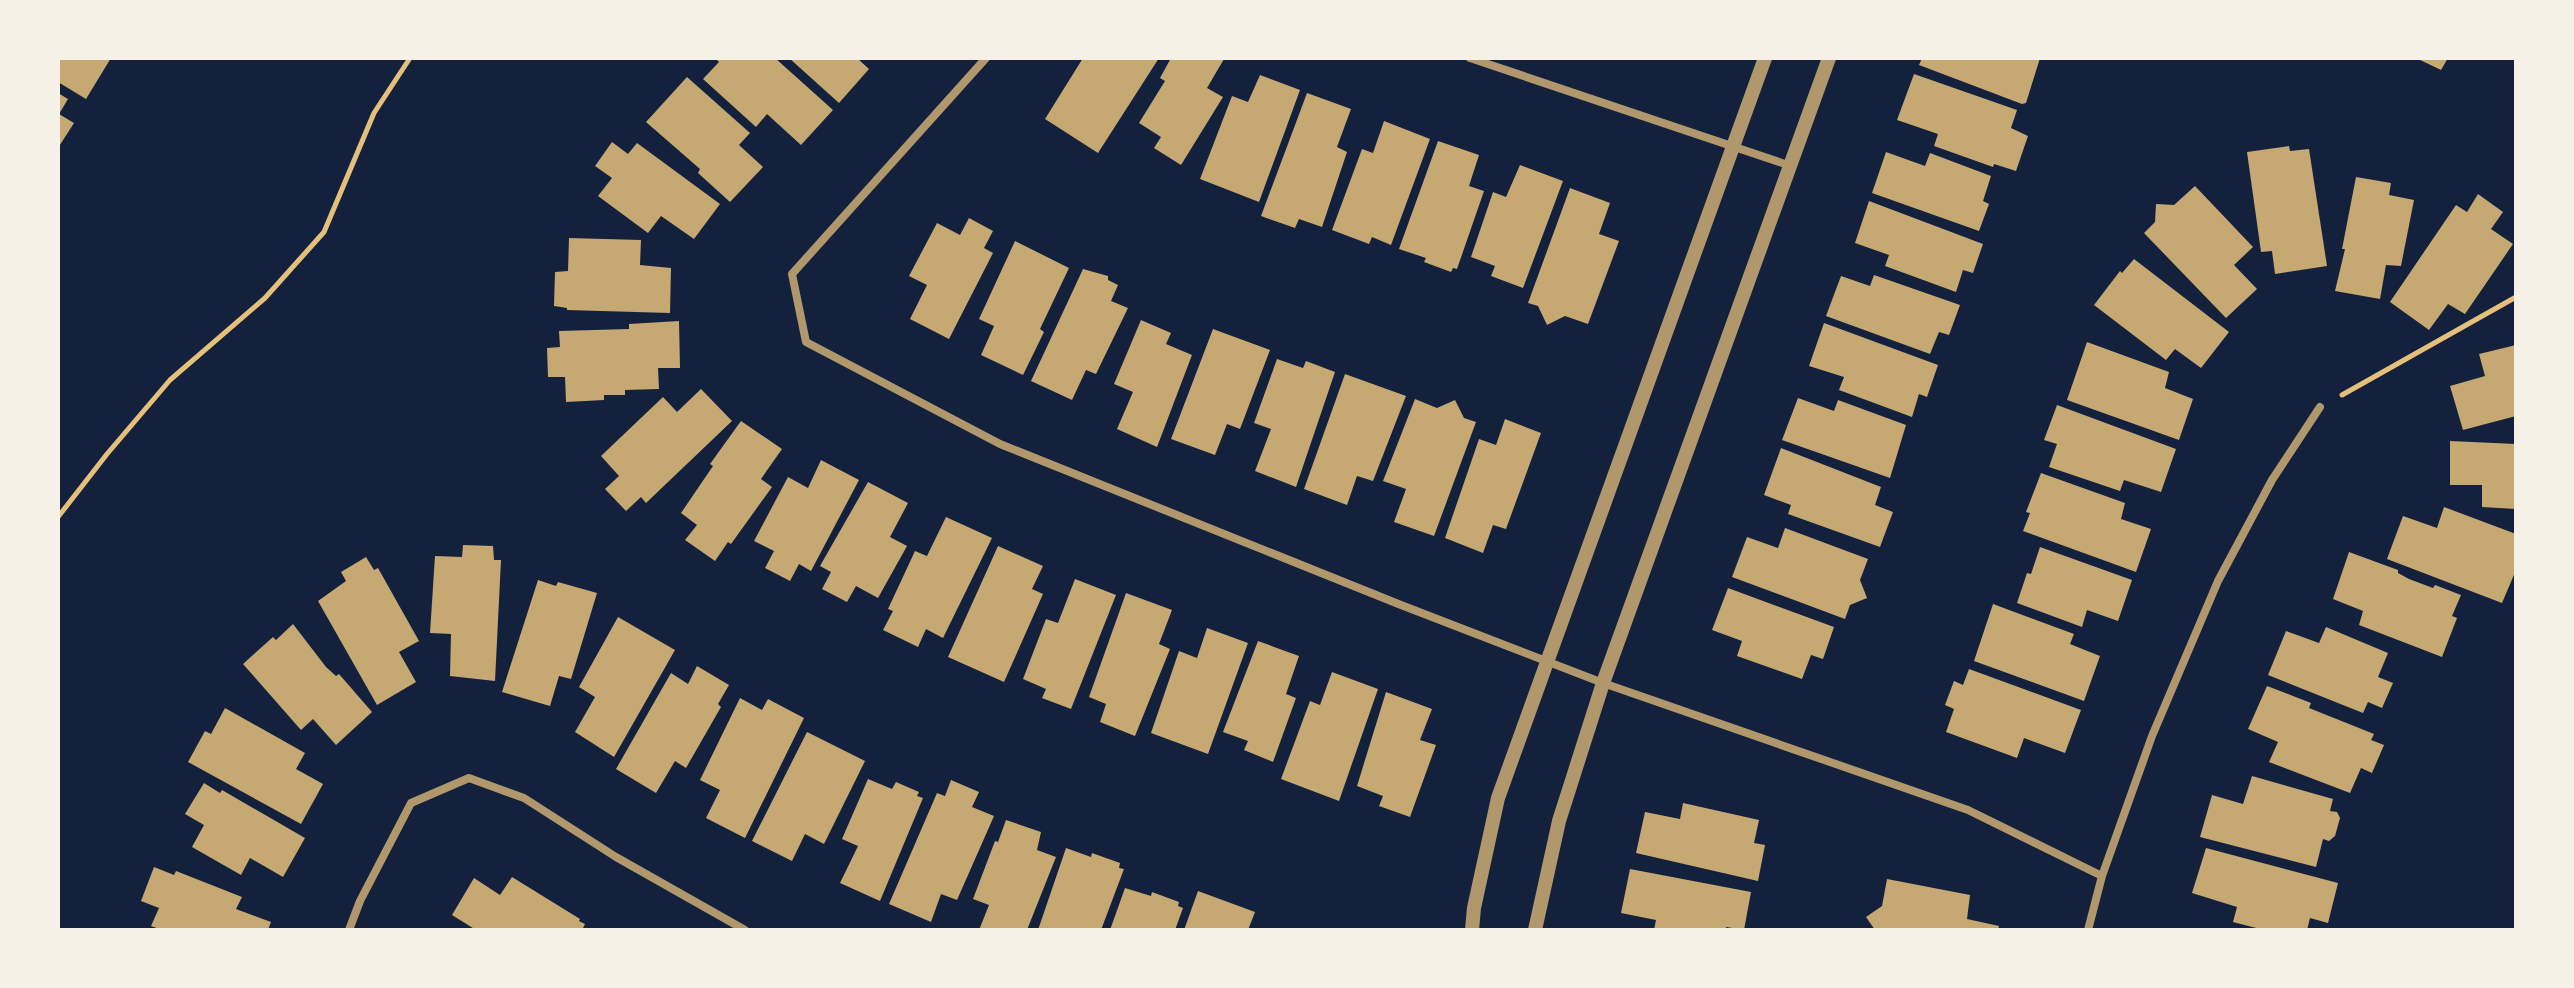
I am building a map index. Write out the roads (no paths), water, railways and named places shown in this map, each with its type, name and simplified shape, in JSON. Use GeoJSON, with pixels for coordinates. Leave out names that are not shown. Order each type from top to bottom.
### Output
{"type":"FeatureCollection","features":[{"type":"Feature","properties":{"kind":"street"},"geometry":{"type":"LineString","coordinates":[[986,58],[792,274],[806,342],[1000,444],[1603,683],[1968,810],[2102,876]]}},
{"type":"Feature","properties":{"kind":"street"},"geometry":{"type":"LineString","coordinates":[[1470,58],[1792,166]]}},
{"type":"Feature","properties":{"kind":"street"},"geometry":{"type":"LineString","coordinates":[[1472,930],[1498,798],[1765,58]]}},
{"type":"Feature","properties":{"kind":"street"},"geometry":{"type":"LineString","coordinates":[[1535,930],[1559,821],[1603,683],[1829,58]]}},
{"type":"Feature","properties":{"kind":"street"},"geometry":{"type":"LineString","coordinates":[[2088,930],[2102,876],[2152,736],[2218,581],[2272,480],[2320,407]]}},
{"type":"Feature","properties":{"kind":"street"},"geometry":{"type":"LineString","coordinates":[[349,930],[360,901],[411,803],[469,778],[524,798],[616,857],[745,930]]}}]}
